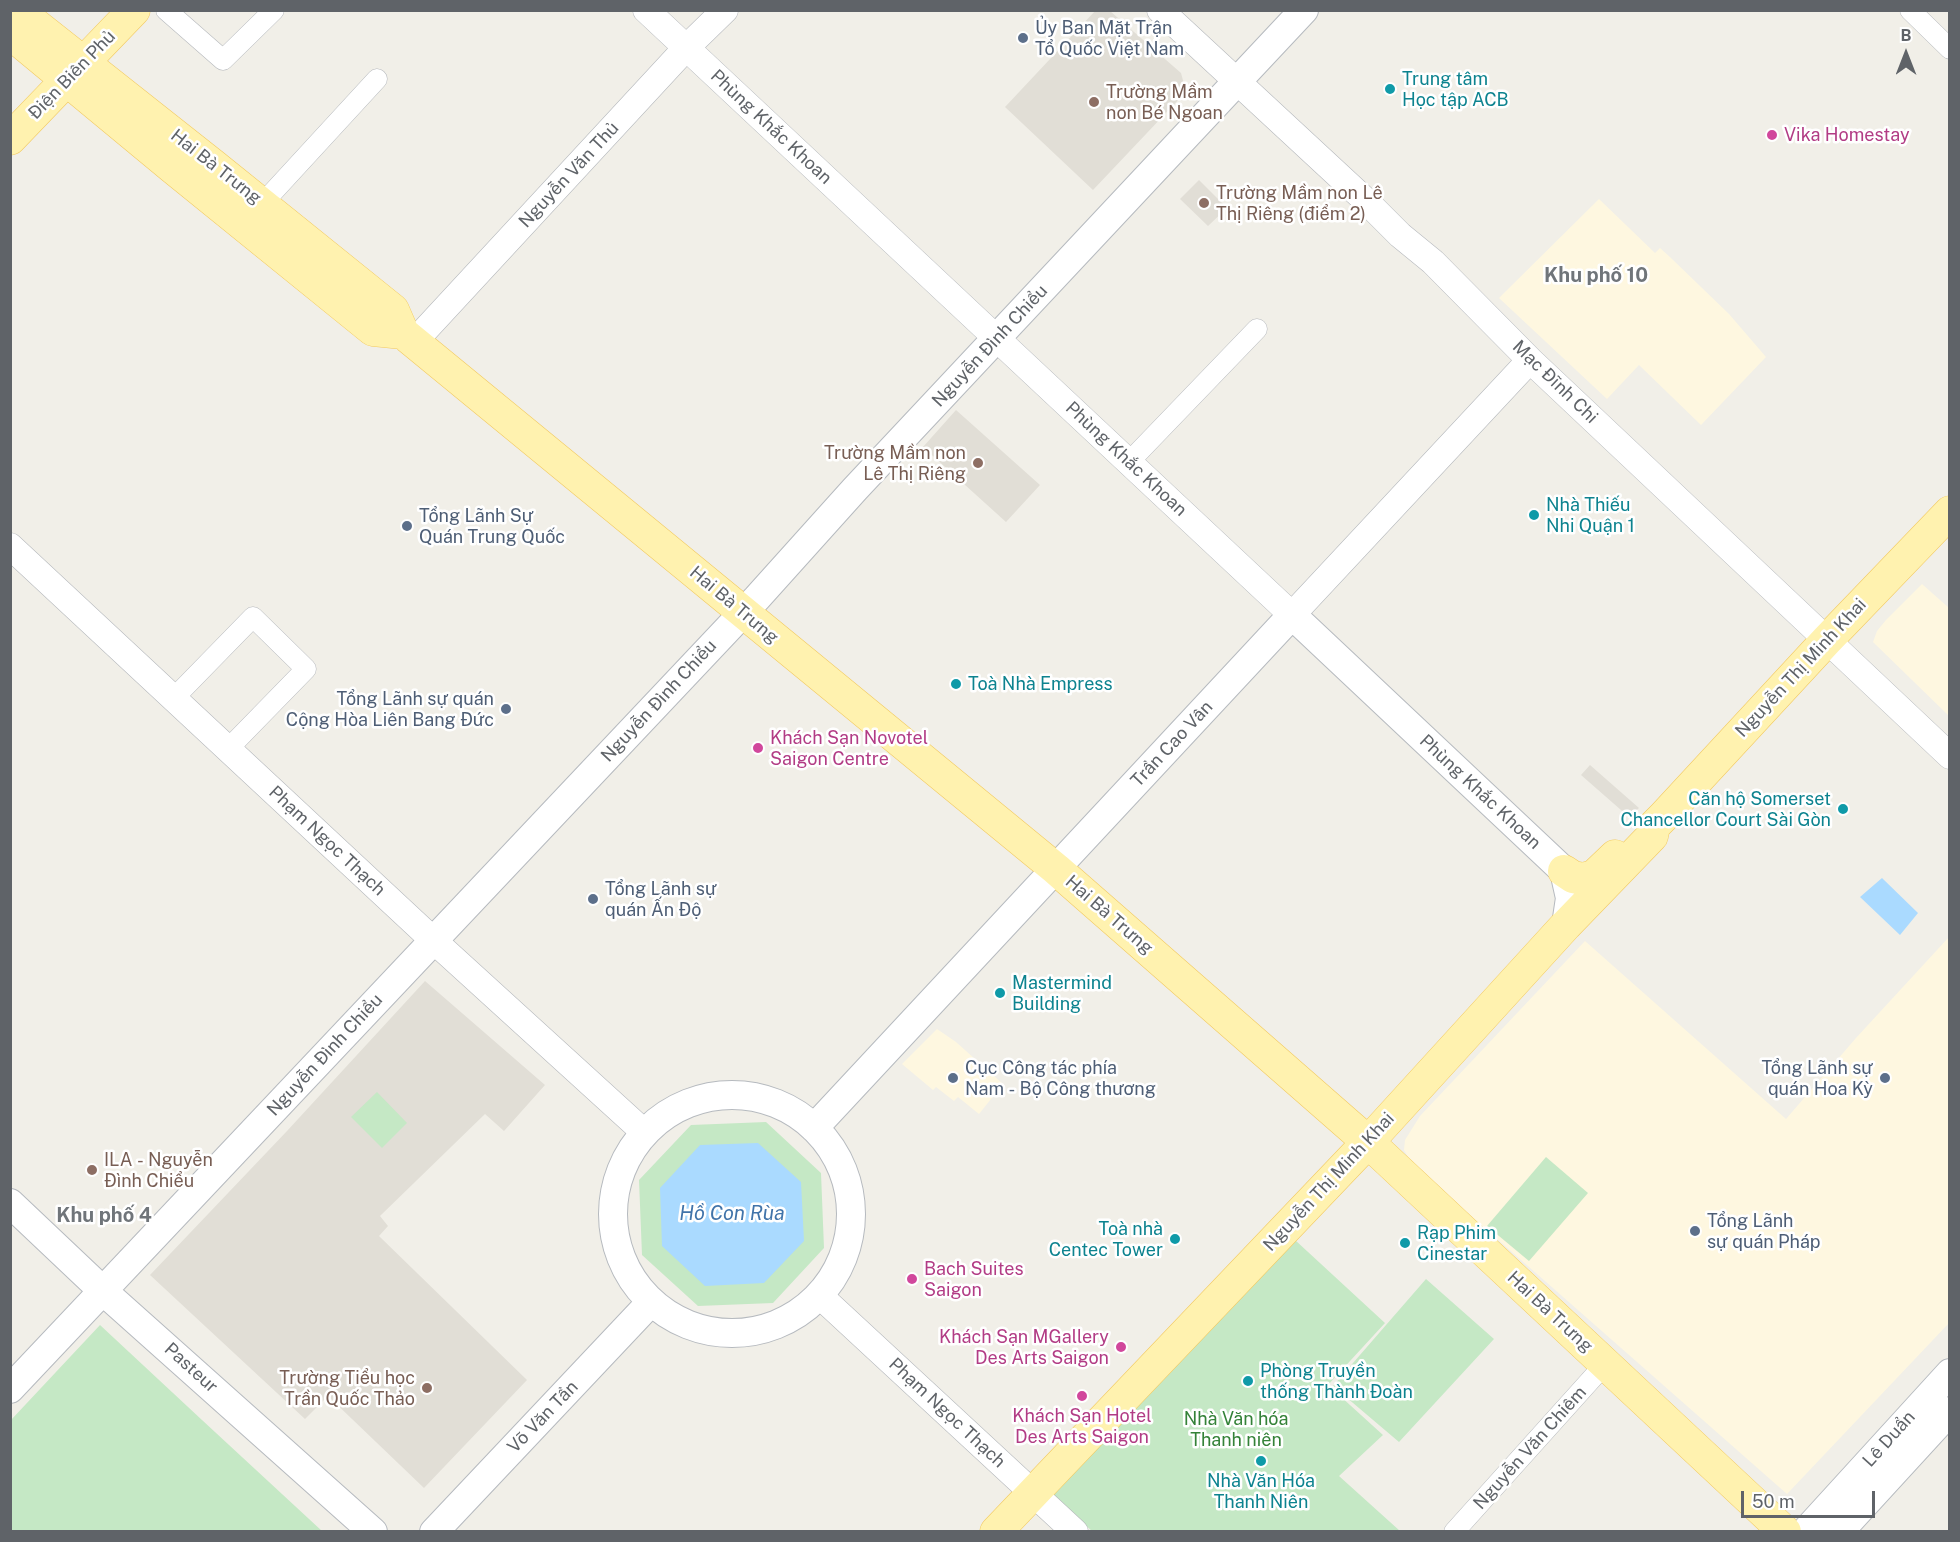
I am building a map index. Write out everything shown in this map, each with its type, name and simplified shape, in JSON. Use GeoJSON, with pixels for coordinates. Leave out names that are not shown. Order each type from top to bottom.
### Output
{"type":"FeatureCollection","features":[{"type":"Feature","properties":{"kind":"main road","name":"Hai Bà Trưng"},"geometry":{"type":"LineString","coordinates":[[17,10],[173,168],[396,328]]}},
{"type":"Feature","properties":{"kind":"main road","name":"Điện Biên Phủ"},"geometry":{"type":"LineString","coordinates":[[10,139],[134,10]]}},
{"type":"Feature","properties":{"kind":"main road","name":"Nguyễn Đình Chiểu"},"geometry":{"type":"LineString","coordinates":[[10,1389],[743,613],[855,489],[1304,10]]}},
{"type":"Feature","properties":{"kind":"main road","name":"Hai Bà Trưng"},"geometry":{"type":"LineString","coordinates":[[10,33],[75,71],[262,204],[396,328],[1056,868],[1368,1142],[1785,1532]]}},
{"type":"Feature","properties":{"kind":"main road","name":"Nguyễn Thị Minh Khai"},"geometry":{"type":"LineString","coordinates":[[996,1532],[1368,1142],[1566,925],[1652,836],[1654,826],[1950,512]]}},
{"type":"Feature","properties":{"kind":"main road","name":"Trần Cao Vân"},"geometry":{"type":"LineString","coordinates":[[813,1128],[1292,615]]}},
{"type":"Feature","properties":{"kind":"main road","name":"Phùng Khắc Khoan"},"geometry":{"type":"LineString","coordinates":[[1292,615],[1564,871]]}},
{"type":"Feature","properties":{"kind":"main road","name":"Nguyễn Thị Minh Khai"},"geometry":{"type":"LineString","coordinates":[[1564,871],[1573,877],[1583,879],[1594,876],[1642,827],[1654,826]]}},
{"type":"Feature","properties":{"kind":"main road"},"geometry":{"type":"LineString","coordinates":[[1564,871],[1570,898],[1566,925]]}},
{"type":"Feature","properties":{"kind":"main road"},"geometry":{"type":"LineString","coordinates":[[728,1096],[765,1101],[791,1112],[813,1128],[826,1142],[844,1174],[851,1210],[846,1247],[831,1280],[819,1295],[790,1318],[755,1330],[736,1333],[700,1328],[666,1313],[651,1302],[638,1288],[620,1255],[612,1219],[613,1200],[620,1173],[633,1148],[645,1133],[666,1116],[692,1103],[728,1096]]}},
{"type":"Feature","properties":{"kind":"main road","name":"Pasteur"},"geometry":{"type":"LineString","coordinates":[[10,1203],[103,1291],[373,1532]]}},
{"type":"Feature","properties":{"kind":"main road","name":"Võ Văn Tần"},"geometry":{"type":"LineString","coordinates":[[434,1532],[651,1302]]}},
{"type":"Feature","properties":{"kind":"main road","name":"Lê Duẩn"},"geometry":{"type":"LineString","coordinates":[[1805,1532],[1947,1391]]}},
{"type":"Feature","properties":{"kind":"main road","name":"Lê Duẩn"},"geometry":{"type":"LineString","coordinates":[[1839,1532],[1947,1391]]}},
{"type":"Feature","properties":{"kind":"street"},"geometry":{"type":"LineString","coordinates":[[166,10],[223,60],[274,10]]}},
{"type":"Feature","properties":{"kind":"street","name":"Phùng Khắc Khoan"},"geometry":{"type":"LineString","coordinates":[[646,10],[1292,615]]}},
{"type":"Feature","properties":{"kind":"street","name":"Nguyễn Văn Thủ"},"geometry":{"type":"LineString","coordinates":[[396,328],[725,10]]}},
{"type":"Feature","properties":{"kind":"street","name":"Mạc Đĩnh Chi"},"geometry":{"type":"LineString","coordinates":[[1160,10],[1365,200],[1400,236],[1433,262],[1530,360],[1676,495],[1826,641],[1950,756]]}},
{"type":"Feature","properties":{"kind":"street"},"geometry":{"type":"LineString","coordinates":[[1910,10],[1950,49]]}},
{"type":"Feature","properties":{"kind":"street"},"geometry":{"type":"LineString","coordinates":[[262,204],[378,79]]}},
{"type":"Feature","properties":{"kind":"street"},"geometry":{"type":"LineString","coordinates":[[1129,462],[1257,329]]}},
{"type":"Feature","properties":{"kind":"street","name":"Trần Cao Vân"},"geometry":{"type":"LineString","coordinates":[[1292,615],[1530,360]]}},
{"type":"Feature","properties":{"kind":"street","name":"Phạm Ngọc Thạch"},"geometry":{"type":"LineString","coordinates":[[10,546],[433,940],[645,1133]]}},
{"type":"Feature","properties":{"kind":"street"},"geometry":{"type":"LineString","coordinates":[[174,698],[253,617],[306,669],[228,749]]}},
{"type":"Feature","properties":{"kind":"street","name":"Phạm Ngọc Thạch"},"geometry":{"type":"LineString","coordinates":[[819,1295],[1075,1532]]}},
{"type":"Feature","properties":{"kind":"street","name":"Nguyễn Văn Chiêm"},"geometry":{"type":"LineString","coordinates":[[1454,1532],[1605,1364]]}},
{"type":"Feature","properties":{"kind":"shaded area","name":"Trường Mầm non Bé Ngoan"},"geometry":{"type":"Polygon","coordinates":[[[1096,10],[1110,11],[1181,73],[1184,84],[1182,96],[1093,190],[1005,107],[1096,10]]]}},
{"type":"Feature","properties":{"kind":"shaded area","name":"Trường Mầm non Lê Thị Riêng (điểm 2)"},"geometry":{"type":"Polygon","coordinates":[[[1199,180],[1227,208],[1208,226],[1180,199],[1199,180]]]}},
{"type":"Feature","properties":{"kind":"shaded area"},"geometry":{"type":"Polygon","coordinates":[[[1599,199],[1655,253],[1660,248],[1671,258],[1729,314],[1766,357],[1701,425],[1639,365],[1607,399],[1499,298],[1599,199]]]}},
{"type":"Feature","properties":{"kind":"shaded area","name":"Trường Mầm non Lê Thị Riêng"},"geometry":{"type":"Polygon","coordinates":[[[956,410],[1040,485],[1006,522],[923,447],[956,410]]]}},
{"type":"Feature","properties":{"kind":"shaded area"},"geometry":{"type":"Polygon","coordinates":[[[1922,584],[1949,608],[1949,716],[1873,642],[1877,631],[1886,620],[1922,584]]]}},
{"type":"Feature","properties":{"kind":"shaded area"},"geometry":{"type":"Polygon","coordinates":[[[1590,765],[1639,808],[1629,817],[1581,775],[1590,765]]]}},
{"type":"Feature","properties":{"kind":"shaded area","name":"Tổng Lãnh sự quán Pháp"},"geometry":{"type":"Polygon","coordinates":[[[1949,937],[1949,1323],[1787,1494],[1412,1164],[1404,1150],[1405,1140],[1420,1116],[1585,941],[1786,1119],[1856,1038],[1949,937]]]}},
{"type":"Feature","properties":{"kind":"shaded area"},"geometry":{"type":"Polygon","coordinates":[[[425,981],[545,1085],[504,1131],[485,1114],[380,1216],[388,1226],[379,1236],[527,1380],[424,1488],[328,1396],[305,1419],[150,1275],[425,981]]]}},
{"type":"Feature","properties":{"kind":"shaded area","name":"Cục Công tác phía Nam - Bộ Công thương"},"geometry":{"type":"Polygon","coordinates":[[[937,1029],[956,1042],[1003,1084],[979,1114],[958,1097],[954,1101],[936,1087],[933,1090],[902,1064],[937,1029]]]}},
{"type":"Feature","properties":{"kind":"green space"},"geometry":{"type":"Polygon","coordinates":[[[377,1092],[407,1123],[382,1148],[351,1117],[377,1092]]]}},
{"type":"Feature","properties":{"kind":"green space","name":"Hồ Con Rùa"},"geometry":{"type":"Polygon","coordinates":[[[766,1122],[821,1173],[824,1248],[773,1303],[698,1306],[642,1255],[639,1180],[691,1125],[766,1122]]]}},
{"type":"Feature","properties":{"kind":"green space"},"geometry":{"type":"Polygon","coordinates":[[[1546,1157],[1588,1193],[1529,1261],[1487,1226],[1546,1157]]]}},
{"type":"Feature","properties":{"kind":"green space","name":"Nhà Văn hóa Thanh niên"},"geometry":{"type":"Polygon","coordinates":[[[1282,1228],[1385,1323],[1328,1385],[1383,1435],[1339,1476],[1400,1531],[1092,1531],[1040,1485],[1282,1228]]]}},
{"type":"Feature","properties":{"kind":"green space"},"geometry":{"type":"Polygon","coordinates":[[[1426,1279],[1494,1339],[1399,1442],[1333,1386],[1426,1279]]]}},
{"type":"Feature","properties":{"kind":"green space"},"geometry":{"type":"Polygon","coordinates":[[[100,1325],[322,1531],[11,1531],[11,1420],[100,1325]]]}},
{"type":"Feature","properties":{"kind":"water"},"geometry":{"type":"Polygon","coordinates":[[[1882,878],[1918,913],[1900,935],[1860,897],[1882,878]]]}},
{"type":"Feature","properties":{"kind":"water","name":"Hồ Con Rùa"},"geometry":{"type":"Polygon","coordinates":[[[758,1143],[801,1182],[804,1241],[764,1283],[705,1286],[662,1246],[660,1188],[700,1145],[758,1143]]]}},
{"type":"Feature","properties":{"kind":"place","name":"Ủy Ban Mặt Trận Tổ Quốc Việt Nam"},"geometry":{"type":"Point","coordinates":[1023,38]}},
{"type":"Feature","properties":{"kind":"place","name":"Trung tâm Học tập ACB"},"geometry":{"type":"Point","coordinates":[1390,89]}},
{"type":"Feature","properties":{"kind":"place","name":"Trường Mầm non Bé Ngoan"},"geometry":{"type":"Point","coordinates":[1094,102]}},
{"type":"Feature","properties":{"kind":"place","name":"Vika Homestay"},"geometry":{"type":"Point","coordinates":[1772,135]}},
{"type":"Feature","properties":{"kind":"place","name":"Trường Mầm non Lê Thị Riêng (điểm 2)"},"geometry":{"type":"Point","coordinates":[1204,203]}},
{"type":"Feature","properties":{"kind":"place","name":"Trường Mầm non Lê Thị Riêng"},"geometry":{"type":"Point","coordinates":[978,463]}},
{"type":"Feature","properties":{"kind":"place","name":"Nhà Thiếu Nhi Quận 1"},"geometry":{"type":"Point","coordinates":[1534,515]}},
{"type":"Feature","properties":{"kind":"place","name":"Tổng Lãnh Sự Quán Trung Quốc"},"geometry":{"type":"Point","coordinates":[407,526]}},
{"type":"Feature","properties":{"kind":"place","name":"Toà Nhà Empress"},"geometry":{"type":"Point","coordinates":[956,684]}},
{"type":"Feature","properties":{"kind":"place","name":"Tổng Lãnh sự quán Cộng Hòa Liên Bang Ðức"},"geometry":{"type":"Point","coordinates":[506,709]}},
{"type":"Feature","properties":{"kind":"place","name":"Khách Sạn Novotel Saigon Centre"},"geometry":{"type":"Point","coordinates":[758,748]}},
{"type":"Feature","properties":{"kind":"place","name":"Căn hộ Somerset Chancellor Court Sài Gòn"},"geometry":{"type":"Point","coordinates":[1843,809]}},
{"type":"Feature","properties":{"kind":"place","name":"Tổng Lãnh sự quán Ấn Độ"},"geometry":{"type":"Point","coordinates":[593,899]}},
{"type":"Feature","properties":{"kind":"place","name":"Mastermind Building"},"geometry":{"type":"Point","coordinates":[1000,993]}},
{"type":"Feature","properties":{"kind":"place","name":"Cục Công tác phía Nam - Bộ Công thương"},"geometry":{"type":"Point","coordinates":[953,1078]}},
{"type":"Feature","properties":{"kind":"place","name":"Tổng Lãnh sự quán Hoa Kỳ"},"geometry":{"type":"Point","coordinates":[1885,1078]}},
{"type":"Feature","properties":{"kind":"place","name":"ILA - Nguyễn Đình Chiểu"},"geometry":{"type":"Point","coordinates":[92,1170]}},
{"type":"Feature","properties":{"kind":"place","name":"Tổng Lãnh sự quán Pháp"},"geometry":{"type":"Point","coordinates":[1695,1231]}},
{"type":"Feature","properties":{"kind":"place","name":"Toà nhà Centec Tower"},"geometry":{"type":"Point","coordinates":[1175,1239]}},
{"type":"Feature","properties":{"kind":"place","name":"Rạp Phim Cinestar"},"geometry":{"type":"Point","coordinates":[1405,1243]}},
{"type":"Feature","properties":{"kind":"place","name":"Bach Suites Saigon"},"geometry":{"type":"Point","coordinates":[912,1279]}},
{"type":"Feature","properties":{"kind":"place","name":"Khách Sạn MGallery Des Arts Saigon"},"geometry":{"type":"Point","coordinates":[1121,1347]}},
{"type":"Feature","properties":{"kind":"place","name":"Phòng Truyền thống Thành Đoàn"},"geometry":{"type":"Point","coordinates":[1248,1381]}},
{"type":"Feature","properties":{"kind":"place","name":"Trường Tiểu học Trần Quốc Thảo"},"geometry":{"type":"Point","coordinates":[427,1388]}},
{"type":"Feature","properties":{"kind":"place","name":"Khách Sạn Hotel Des Arts Saigon"},"geometry":{"type":"Point","coordinates":[1082,1396]}},
{"type":"Feature","properties":{"kind":"place","name":"Nhà Văn Hóa Thanh Niên"},"geometry":{"type":"Point","coordinates":[1261,1461]}},
{"type":"Feature","properties":{"kind":"district","name":"Khu phố 10"},"geometry":{"type":"Point","coordinates":[1596,276]}},
{"type":"Feature","properties":{"kind":"district","name":"Khu phố 4"},"geometry":{"type":"Point","coordinates":[104,1216]}}]}
